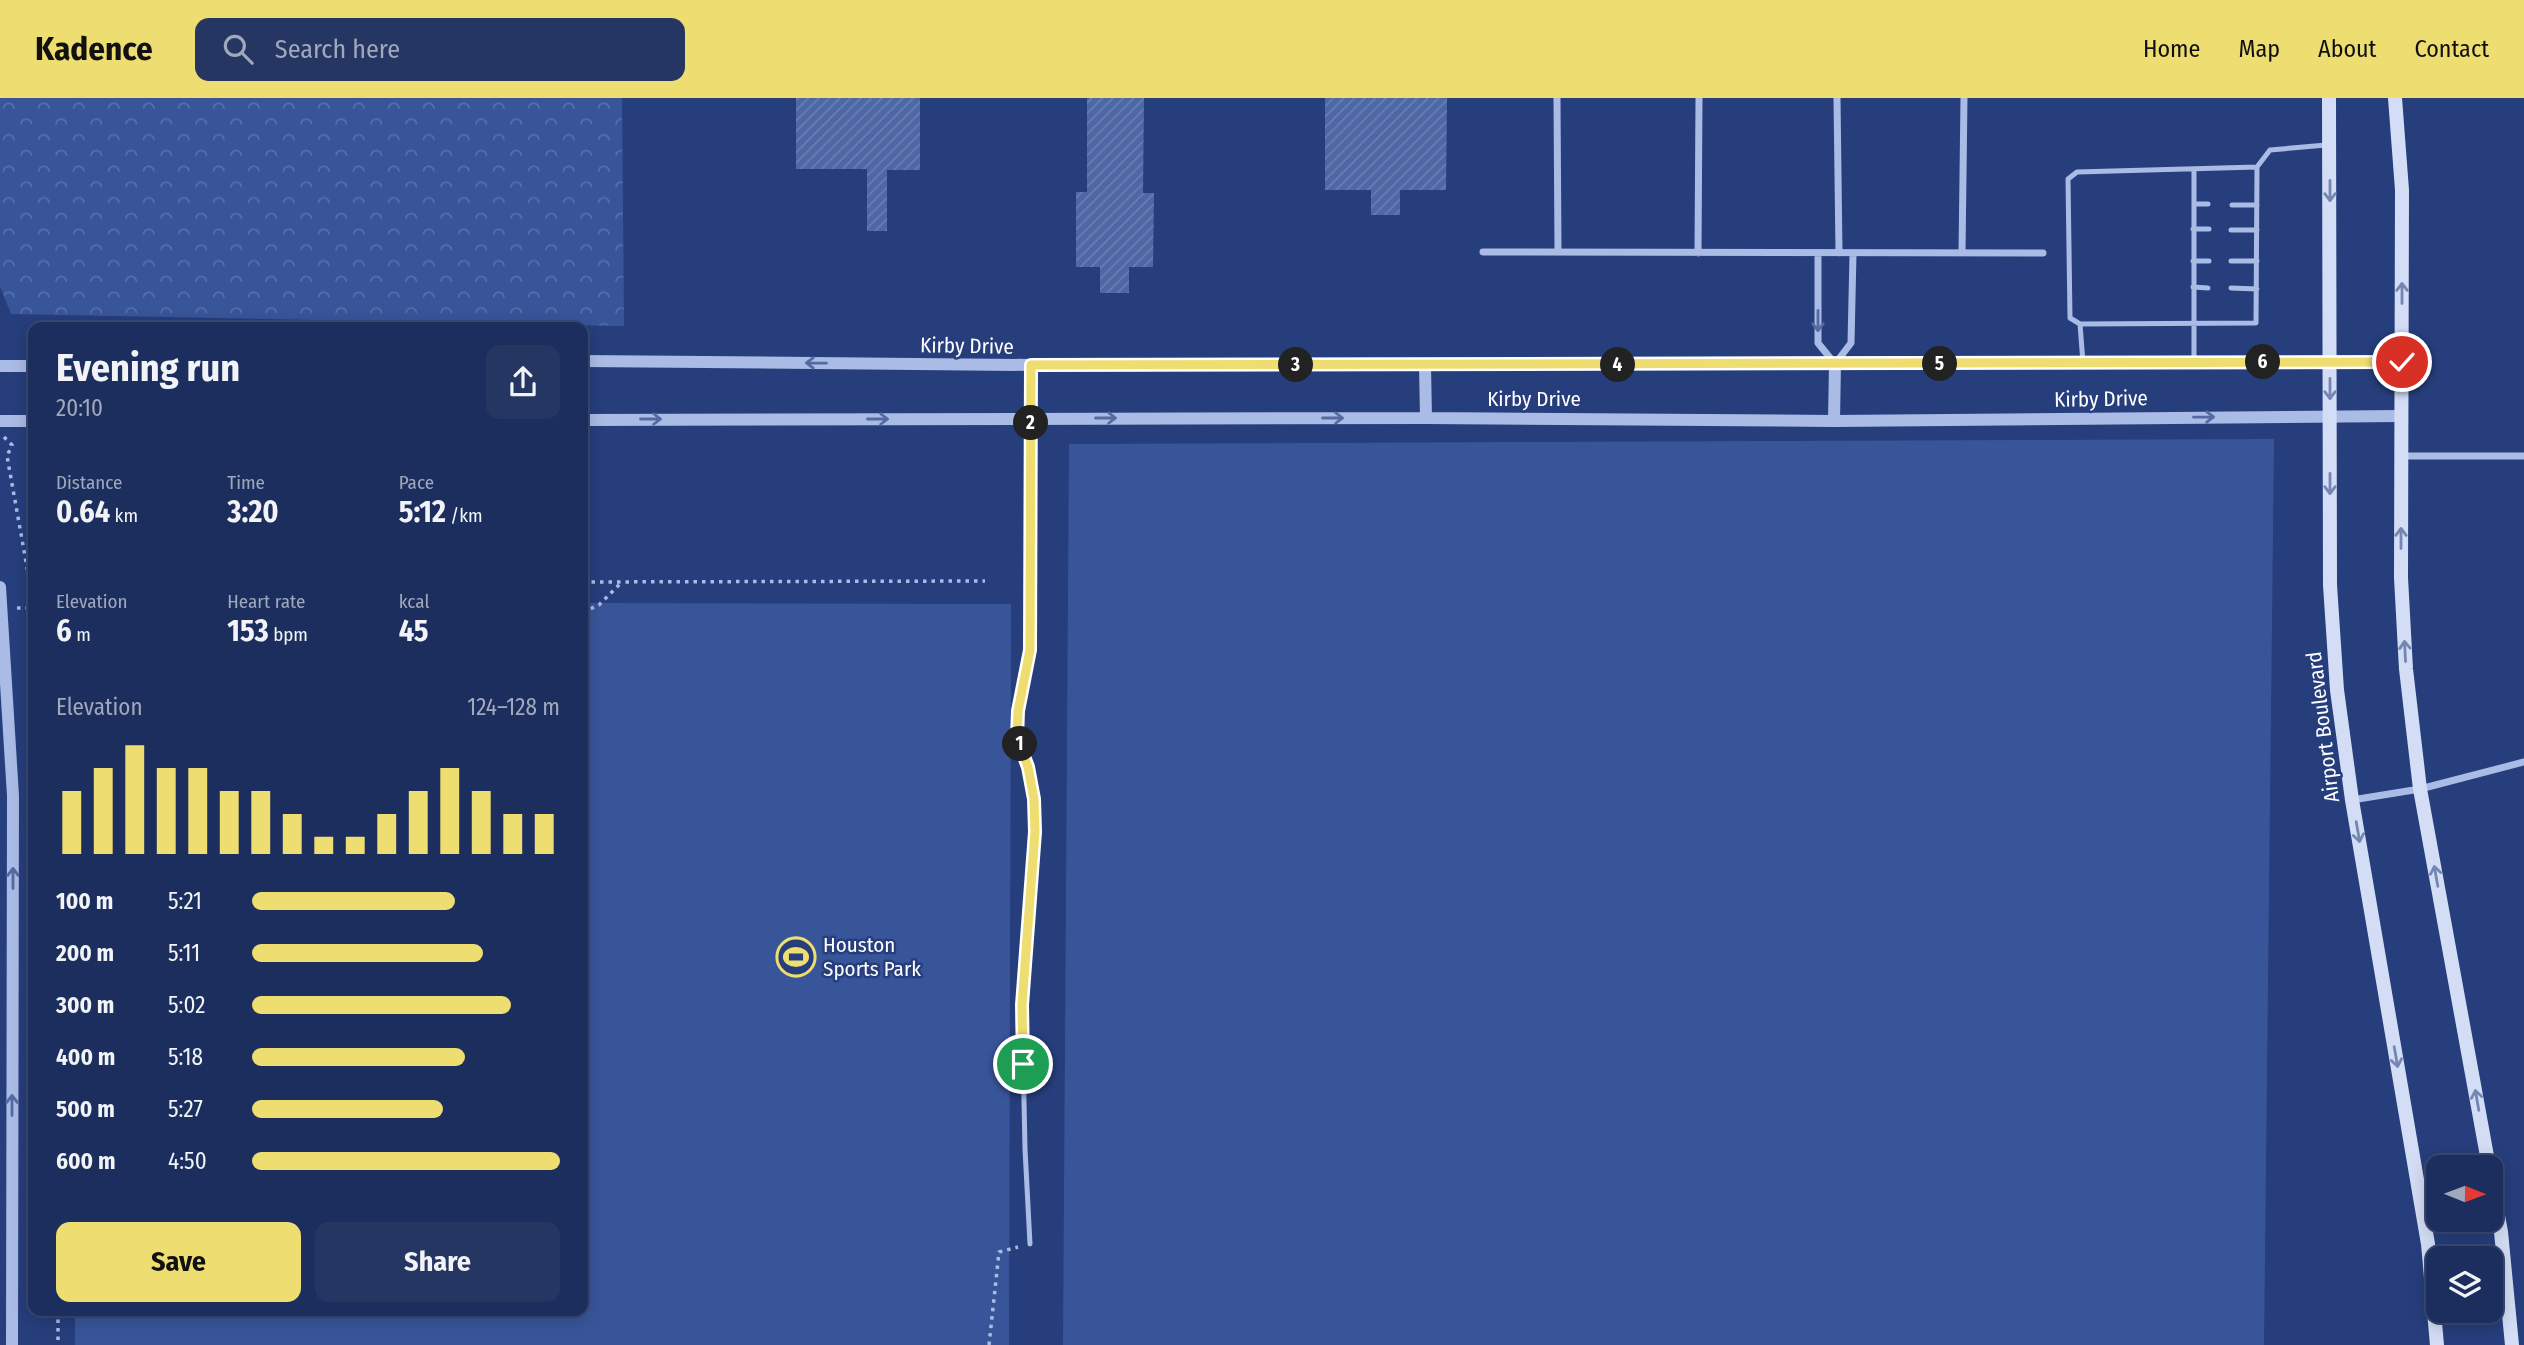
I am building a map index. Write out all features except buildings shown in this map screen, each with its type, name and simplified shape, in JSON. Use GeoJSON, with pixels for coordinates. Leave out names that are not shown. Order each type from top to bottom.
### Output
{"type":"FeatureCollection","features":[{"type":"Feature","properties":{"kind":"main road","name":"Airport Boulevard"},"geometry":{"type":"LineString","coordinates":[[2329,98],[2330,585],[2337,690],[2352,800],[2428,1244],[2437,1345]]}},
{"type":"Feature","properties":{"kind":"main road"},"geometry":{"type":"LineString","coordinates":[[2395,98],[2402,190],[2400,578],[2406,669],[2420,789],[2487,1155]]}},
{"type":"Feature","properties":{"kind":"main road"},"geometry":{"type":"LineString","coordinates":[[2501,1232],[2512,1345]]}},
{"type":"Feature","properties":{"kind":"street"},"geometry":{"type":"LineString","coordinates":[[1557,98],[1558,252]]}},
{"type":"Feature","properties":{"kind":"street"},"geometry":{"type":"LineString","coordinates":[[1698,253],[1699,98]]}},
{"type":"Feature","properties":{"kind":"street"},"geometry":{"type":"LineString","coordinates":[[1837,98],[1839,253]]}},
{"type":"Feature","properties":{"kind":"street"},"geometry":{"type":"LineString","coordinates":[[1962,253],[1964,98]]}},
{"type":"Feature","properties":{"kind":"street"},"geometry":{"type":"LineString","coordinates":[[1483,252],[2043,253]]}},
{"type":"Feature","properties":{"kind":"street"},"geometry":{"type":"LineString","coordinates":[[1818,253],[1818,343],[1835,365]]}},
{"type":"Feature","properties":{"kind":"street"},"geometry":{"type":"LineString","coordinates":[[1834,421],[1835,365],[1851,343],[1853,254]]}},
{"type":"Feature","properties":{"kind":"street","name":"Kirby Drive"},"geometry":{"type":"LineString","coordinates":[[588,361],[1031,365],[2402,362]]}},
{"type":"Feature","properties":{"kind":"street"},"geometry":{"type":"LineString","coordinates":[[1031,365],[1031,418]]}},
{"type":"Feature","properties":{"kind":"street"},"geometry":{"type":"LineString","coordinates":[[1425,365],[1426,418]]}},
{"type":"Feature","properties":{"kind":"street"},"geometry":{"type":"LineString","coordinates":[[0,366],[28,366]]}},
{"type":"Feature","properties":{"kind":"street","name":"Kirby Drive"},"geometry":{"type":"LineString","coordinates":[[588,420],[1426,418],[1834,421],[2401,416]]}},
{"type":"Feature","properties":{"kind":"street"},"geometry":{"type":"LineString","coordinates":[[0,421],[28,421]]}},
{"type":"Feature","properties":{"kind":"street"},"geometry":{"type":"LineString","coordinates":[[2401,456],[2524,456]]}},
{"type":"Feature","properties":{"kind":"street"},"geometry":{"type":"LineString","coordinates":[[0,587],[13,796],[6,1000],[12,1345]]}},
{"type":"Feature","properties":{"kind":"street"},"geometry":{"type":"LineString","coordinates":[[2352,800],[2420,789],[2524,762]]}},
{"type":"Feature","properties":{"kind":"lane"},"geometry":{"type":"LineString","coordinates":[[2257,167],[2077,172],[2068,179],[2070,318],[2081,324],[2256,323],[2257,167],[2270,149],[2329,145]]}},
{"type":"Feature","properties":{"kind":"lane"},"geometry":{"type":"LineString","coordinates":[[2194,169],[2194,363]]}},
{"type":"Feature","properties":{"kind":"lane"},"geometry":{"type":"LineString","coordinates":[[2194,204],[2208,204]]}},
{"type":"Feature","properties":{"kind":"lane"},"geometry":{"type":"LineString","coordinates":[[2232,205],[2257,205]]}},
{"type":"Feature","properties":{"kind":"lane"},"geometry":{"type":"LineString","coordinates":[[2193,229],[2209,229]]}},
{"type":"Feature","properties":{"kind":"lane"},"geometry":{"type":"LineString","coordinates":[[2231,230],[2257,230]]}},
{"type":"Feature","properties":{"kind":"lane"},"geometry":{"type":"LineString","coordinates":[[2193,261],[2209,261]]}},
{"type":"Feature","properties":{"kind":"lane"},"geometry":{"type":"LineString","coordinates":[[2231,261],[2257,261]]}},
{"type":"Feature","properties":{"kind":"lane"},"geometry":{"type":"LineString","coordinates":[[2193,287],[2208,288]]}},
{"type":"Feature","properties":{"kind":"lane"},"geometry":{"type":"LineString","coordinates":[[2231,288],[2257,289]]}},
{"type":"Feature","properties":{"kind":"lane"},"geometry":{"type":"LineString","coordinates":[[2081,324],[2083,363]]}},
{"type":"Feature","properties":{"kind":"lane"},"geometry":{"type":"LineString","coordinates":[[1030,1244],[1022,1005],[1035,832],[1034,799],[1028,767],[1017,738],[1018,711],[1030,650],[1031,418]]}},
{"type":"Feature","properties":{"kind":"path"},"geometry":{"type":"LineString","coordinates":[[3,436],[12,445],[7,456],[28,564]]}},
{"type":"Feature","properties":{"kind":"path"},"geometry":{"type":"LineString","coordinates":[[588,582],[985,581]]}},
{"type":"Feature","properties":{"kind":"path"},"geometry":{"type":"LineString","coordinates":[[588,610],[599,604],[623,582]]}},
{"type":"Feature","properties":{"kind":"path"},"geometry":{"type":"LineString","coordinates":[[15,608],[28,608]]}},
{"type":"Feature","properties":{"kind":"path"},"geometry":{"type":"LineString","coordinates":[[989,1345],[999,1252],[1030,1244]]}},
{"type":"Feature","properties":{"kind":"path"},"geometry":{"type":"LineString","coordinates":[[58,1316],[58,1345]]}},
{"type":"Feature","properties":{"kind":"green space"},"geometry":{"type":"Polygon","coordinates":[[[0,98],[622,98],[624,326],[588,325],[588,322],[420,322],[11,314],[0,286],[0,98]]]}},
{"type":"Feature","properties":{"kind":"green space"},"geometry":{"type":"Polygon","coordinates":[[[2274,439],[2264,1345],[1063,1345],[1069,444],[2274,439]]]}},
{"type":"Feature","properties":{"kind":"green space","name":"Houston Sports Park"},"geometry":{"type":"Polygon","coordinates":[[[588,603],[1011,604],[1009,1345],[75,1345],[75,1316],[588,1316],[588,603]]]}},
{"type":"Feature","properties":{"kind":"place","name":"Houston Sports Park"},"geometry":{"type":"Point","coordinates":[796,957]}},
{"type":"Feature","properties":{"kind":"route"},"geometry":{"type":"LineString","coordinates":[[1023,1064],[1022,1005],[1035,832],[1034,799],[1028,767],[1017,738],[1018,711],[1030,650],[1031,365],[2402,362]]}}]}
